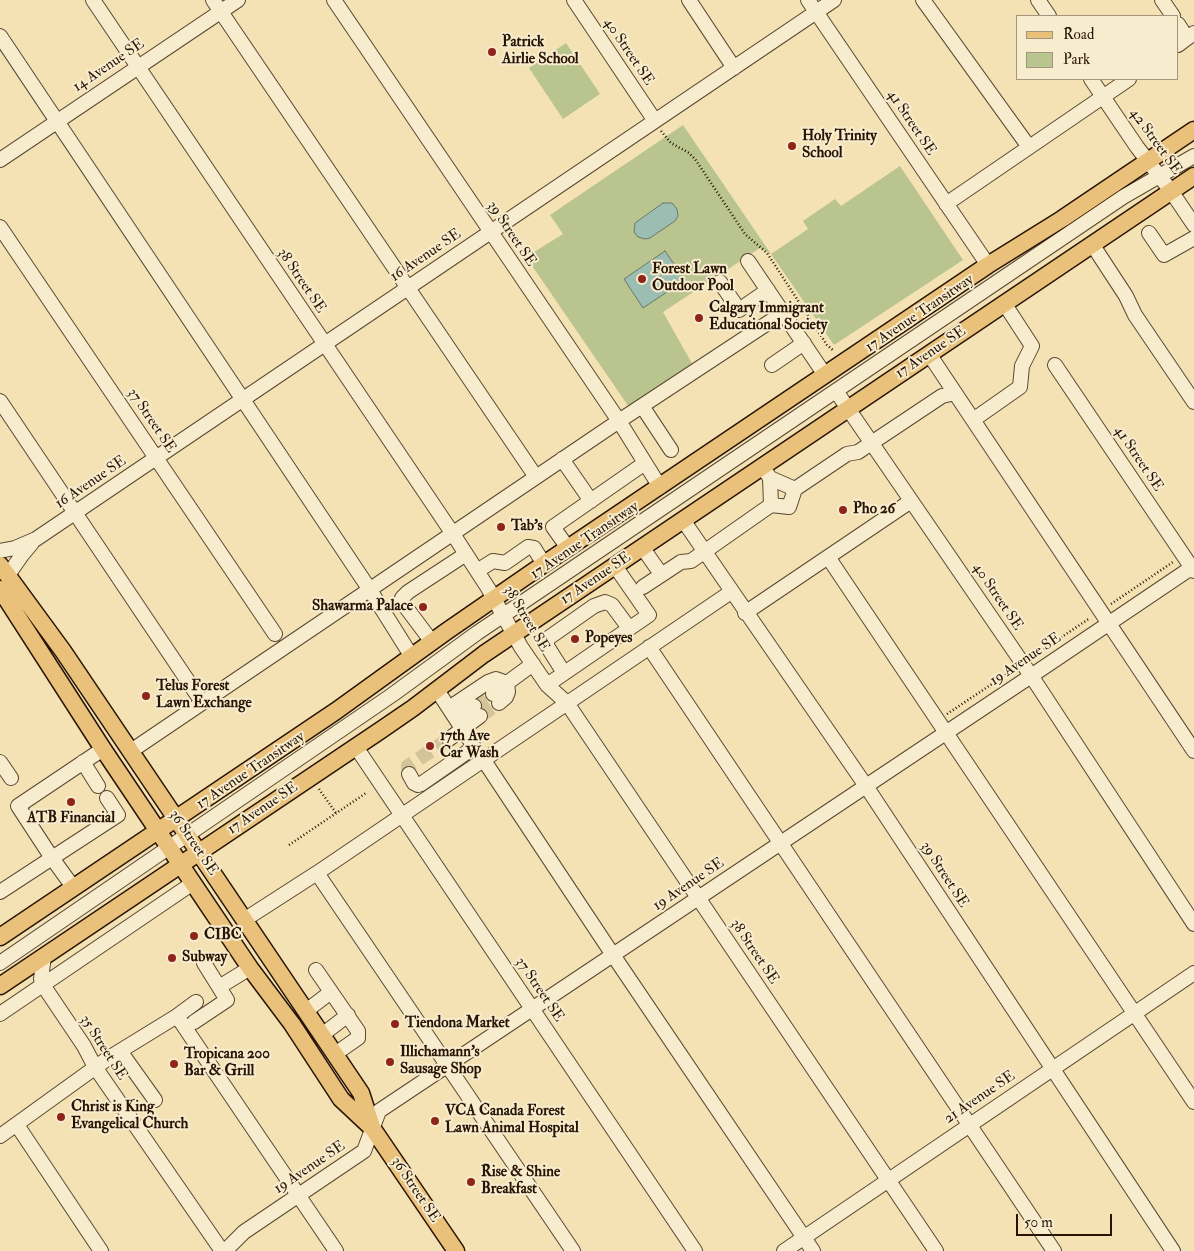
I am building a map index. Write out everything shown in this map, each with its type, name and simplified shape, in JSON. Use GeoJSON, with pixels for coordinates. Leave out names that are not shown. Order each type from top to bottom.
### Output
{"type":"FeatureCollection","features":[{"type":"Feature","properties":{"kind":"main road"},"geometry":{"type":"LineString","coordinates":[[0,937],[336,711],[544,564],[988,265],[1062,219],[1194,130]]}},
{"type":"Feature","properties":{"kind":"main road","name":"17 Avenue SE"},"geometry":{"type":"LineString","coordinates":[[0,986],[356,747],[484,654],[642,547],[683,520],[766,472],[848,409],[1194,176]]}},
{"type":"Feature","properties":{"kind":"main road","name":"36 Street SE"},"geometry":{"type":"LineString","coordinates":[[3,576],[103,749],[180,864],[250,968],[292,1024],[341,1099],[373,1129],[456,1251]]}},
{"type":"Feature","properties":{"kind":"main road","name":"36 Street SE"},"geometry":{"type":"LineString","coordinates":[[3,576],[63,651],[335,1054],[361,1093],[373,1129]]}},
{"type":"Feature","properties":{"kind":"street","name":"38 Street SE"},"geometry":{"type":"LineString","coordinates":[[93,0],[453,534],[547,685],[567,703],[936,1251]]}},
{"type":"Feature","properties":{"kind":"street","name":"14 Avenue SE"},"geometry":{"type":"LineString","coordinates":[[0,160],[137,67],[216,6],[238,0]]}},
{"type":"Feature","properties":{"kind":"street","name":"39 Street SE"},"geometry":{"type":"LineString","coordinates":[[334,0],[618,421],[660,487]]}},
{"type":"Feature","properties":{"kind":"street","name":"40 Street SE"},"geometry":{"type":"LineString","coordinates":[[574,0],[655,121]]}},
{"type":"Feature","properties":{"kind":"street"},"geometry":{"type":"LineString","coordinates":[[689,0],[734,68]]}},
{"type":"Feature","properties":{"kind":"street","name":"41 Street SE"},"geometry":{"type":"LineString","coordinates":[[808,0],[988,265]]}},
{"type":"Feature","properties":{"kind":"street","name":"16 Avenue SE"},"geometry":{"type":"LineString","coordinates":[[0,551],[15,548],[36,539],[834,0]]}},
{"type":"Feature","properties":{"kind":"street"},"geometry":{"type":"LineString","coordinates":[[923,0],[1029,147]]}},
{"type":"Feature","properties":{"kind":"street"},"geometry":{"type":"LineString","coordinates":[[1038,0],[1048,15]]}},
{"type":"Feature","properties":{"kind":"street"},"geometry":{"type":"LineString","coordinates":[[1162,0],[1172,15]]}},
{"type":"Feature","properties":{"kind":"street"},"geometry":{"type":"LineString","coordinates":[[216,6],[409,287],[536,477]]}},
{"type":"Feature","properties":{"kind":"street"},"geometry":{"type":"LineString","coordinates":[[1179,26],[1186,39]]}},
{"type":"Feature","properties":{"kind":"street"},"geometry":{"type":"LineString","coordinates":[[0,36],[370,590],[412,656]]}},
{"type":"Feature","properties":{"kind":"street","name":"42 Street SE"},"geometry":{"type":"LineString","coordinates":[[1092,80],[1147,162],[1171,191],[1194,225]]}},
{"type":"Feature","properties":{"kind":"street"},"geometry":{"type":"LineString","coordinates":[[946,204],[1128,80]]}},
{"type":"Feature","properties":{"kind":"street","name":"17 Avenue Transitway"},"geometry":{"type":"LineString","coordinates":[[0,962],[392,695],[459,645],[1123,197],[1194,156]]}},
{"type":"Feature","properties":{"kind":"street","name":"37 Street SE"},"geometry":{"type":"LineString","coordinates":[[0,227],[274,634]]}},
{"type":"Feature","properties":{"kind":"street"},"geometry":{"type":"LineString","coordinates":[[1149,233],[1164,255],[1194,238]]}},
{"type":"Feature","properties":{"kind":"street"},"geometry":{"type":"LineString","coordinates":[[1092,244],[1126,296],[1135,315],[1194,402]]}},
{"type":"Feature","properties":{"kind":"street"},"geometry":{"type":"LineString","coordinates":[[748,261],[825,375]]}},
{"type":"Feature","properties":{"kind":"street"},"geometry":{"type":"LineString","coordinates":[[720,282],[739,310],[768,290]]}},
{"type":"Feature","properties":{"kind":"street"},"geometry":{"type":"LineString","coordinates":[[973,420],[1020,387],[1022,366],[1032,346],[1004,303]]}},
{"type":"Feature","properties":{"kind":"street"},"geometry":{"type":"LineString","coordinates":[[131,751],[618,421],[783,313]]}},
{"type":"Feature","properties":{"kind":"street"},"geometry":{"type":"LineString","coordinates":[[772,365],[804,343]]}},
{"type":"Feature","properties":{"kind":"street"},"geometry":{"type":"LineString","coordinates":[[929,354],[1194,751]]}},
{"type":"Feature","properties":{"kind":"street","name":"41 Street SE"},"geometry":{"type":"LineString","coordinates":[[1055,365],[1193,568]]}},
{"type":"Feature","properties":{"kind":"street","name":"40 Street SE"},"geometry":{"type":"LineString","coordinates":[[836,391],[1031,676],[1194,924]]}},
{"type":"Feature","properties":{"kind":"street"},"geometry":{"type":"LineString","coordinates":[[643,587],[681,562],[691,561],[771,505],[789,507],[794,489],[847,454],[858,452],[942,396],[955,393]]}},
{"type":"Feature","properties":{"kind":"street"},"geometry":{"type":"LineString","coordinates":[[0,401],[202,702]]}},
{"type":"Feature","properties":{"kind":"street"},"geometry":{"type":"LineString","coordinates":[[642,406],[671,450]]}},
{"type":"Feature","properties":{"kind":"street"},"geometry":{"type":"LineString","coordinates":[[562,459],[591,501]]}},
{"type":"Feature","properties":{"kind":"street"},"geometry":{"type":"LineString","coordinates":[[568,548],[553,527],[645,463]]}},
{"type":"Feature","properties":{"kind":"street"},"geometry":{"type":"LineString","coordinates":[[766,472],[794,489]]}},
{"type":"Feature","properties":{"kind":"street"},"geometry":{"type":"LineString","coordinates":[[766,472],[771,505]]}},
{"type":"Feature","properties":{"kind":"street"},"geometry":{"type":"LineString","coordinates":[[745,613],[911,501]]}},
{"type":"Feature","properties":{"kind":"street","name":"39 Street SE"},"geometry":{"type":"LineString","coordinates":[[683,520],[745,613],[866,786],[1173,1251]]}},
{"type":"Feature","properties":{"kind":"street","name":"16 Avenue SE"},"geometry":{"type":"LineString","coordinates":[[3,576],[36,539]]}},
{"type":"Feature","properties":{"kind":"street"},"geometry":{"type":"LineString","coordinates":[[477,571],[493,561],[506,563],[528,547],[534,548],[544,564]]}},
{"type":"Feature","properties":{"kind":"street"},"geometry":{"type":"LineString","coordinates":[[642,547],[661,574]]}},
{"type":"Feature","properties":{"kind":"street"},"geometry":{"type":"LineString","coordinates":[[432,642],[402,602],[402,598],[408,592],[466,554]]}},
{"type":"Feature","properties":{"kind":"street"},"geometry":{"type":"LineString","coordinates":[[828,557],[1194,1102]]}},
{"type":"Feature","properties":{"kind":"street"},"geometry":{"type":"LineString","coordinates":[[547,685],[648,615],[615,566]]}},
{"type":"Feature","properties":{"kind":"street","name":"19 Avenue SE"},"geometry":{"type":"LineString","coordinates":[[223,1251],[244,1232],[364,1151],[379,1111],[1193,568]]}},
{"type":"Feature","properties":{"kind":"street"},"geometry":{"type":"LineString","coordinates":[[244,920],[317,873],[731,592]]}},
{"type":"Feature","properties":{"kind":"street"},"geometry":{"type":"LineString","coordinates":[[564,673],[547,646],[547,639],[594,606],[605,602],[612,605],[629,628]]}},
{"type":"Feature","properties":{"kind":"street"},"geometry":{"type":"LineString","coordinates":[[649,647],[1054,1251]]}},
{"type":"Feature","properties":{"kind":"street"},"geometry":{"type":"LineString","coordinates":[[507,683],[533,664]]}},
{"type":"Feature","properties":{"kind":"street"},"geometry":{"type":"LineString","coordinates":[[448,739],[456,718],[488,682],[496,679],[507,683]]}},
{"type":"Feature","properties":{"kind":"street"},"geometry":{"type":"LineString","coordinates":[[496,699],[506,696],[508,692],[507,683]]}},
{"type":"Feature","properties":{"kind":"street"},"geometry":{"type":"LineString","coordinates":[[409,774],[414,783],[421,784],[473,746],[436,690]]}},
{"type":"Feature","properties":{"kind":"street"},"geometry":{"type":"LineString","coordinates":[[456,718],[477,711]]}},
{"type":"Feature","properties":{"kind":"street","name":"37 Street SE"},"geometry":{"type":"LineString","coordinates":[[356,747],[695,1251]]}},
{"type":"Feature","properties":{"kind":"street"},"geometry":{"type":"LineString","coordinates":[[73,888],[18,806],[103,749]]}},
{"type":"Feature","properties":{"kind":"street"},"geometry":{"type":"LineString","coordinates":[[483,759],[813,1251]]}},
{"type":"Feature","properties":{"kind":"street"},"geometry":{"type":"LineString","coordinates":[[0,762],[11,778]]}},
{"type":"Feature","properties":{"kind":"street"},"geometry":{"type":"LineString","coordinates":[[0,892],[118,815],[83,762]]}},
{"type":"Feature","properties":{"kind":"street"},"geometry":{"type":"LineString","coordinates":[[317,873],[573,1251]]}},
{"type":"Feature","properties":{"kind":"street"},"geometry":{"type":"LineString","coordinates":[[0,1014],[193,883]]}},
{"type":"Feature","properties":{"kind":"street"},"geometry":{"type":"LineString","coordinates":[[43,985],[40,979],[44,956]]}},
{"type":"Feature","properties":{"kind":"street"},"geometry":{"type":"LineString","coordinates":[[194,1022],[227,1000],[204,963]]}},
{"type":"Feature","properties":{"kind":"street"},"geometry":{"type":"LineString","coordinates":[[219,987],[250,968]]}},
{"type":"Feature","properties":{"kind":"street"},"geometry":{"type":"LineString","coordinates":[[316,970],[348,1015],[359,1035],[358,1038],[335,1054]]}},
{"type":"Feature","properties":{"kind":"street","name":"21 Avenue SE"},"geometry":{"type":"LineString","coordinates":[[784,1251],[1194,973]]}},
{"type":"Feature","properties":{"kind":"street","name":"35 Street SE"},"geometry":{"type":"LineString","coordinates":[[43,985],[84,1046],[95,1068],[223,1251]]}},
{"type":"Feature","properties":{"kind":"street"},"geometry":{"type":"LineString","coordinates":[[306,1012],[331,992]]}},
{"type":"Feature","properties":{"kind":"street"},"geometry":{"type":"LineString","coordinates":[[0,1136],[120,1050],[177,1016],[196,1002]]}},
{"type":"Feature","properties":{"kind":"street"},"geometry":{"type":"LineString","coordinates":[[322,1035],[348,1015]]}},
{"type":"Feature","properties":{"kind":"street"},"geometry":{"type":"LineString","coordinates":[[177,1016],[336,1251]]}},
{"type":"Feature","properties":{"kind":"street"},"geometry":{"type":"LineString","coordinates":[[120,1050],[155,1100]]}},
{"type":"Feature","properties":{"kind":"street"},"geometry":{"type":"LineString","coordinates":[[17,1125],[101,1251]]}},
{"type":"Feature","properties":{"kind":"path"},"geometry":{"type":"LineString","coordinates":[[655,121],[671,143],[689,153],[695,159],[745,234],[767,253],[834,351]]}},
{"type":"Feature","properties":{"kind":"path"},"geometry":{"type":"LineString","coordinates":[[319,789],[336,814]]}},
{"type":"Feature","properties":{"kind":"path"},"geometry":{"type":"LineString","coordinates":[[289,845],[366,793]]}},
{"type":"Feature","properties":{"kind":"path"},"geometry":{"type":"LineString","coordinates":[[332,808],[336,806]]}},
{"type":"Feature","properties":{"kind":"green space"},"geometry":{"type":"Polygon","coordinates":[[[566,43],[600,94],[563,119],[529,68],[566,43]]]}},
{"type":"Feature","properties":{"kind":"green space"},"geometry":{"type":"Polygon","coordinates":[[[683,125],[771,254],[760,248],[663,312],[694,367],[631,410],[526,257],[563,234],[550,215],[683,125]]]}},
{"type":"Feature","properties":{"kind":"green space"},"geometry":{"type":"Polygon","coordinates":[[[900,166],[963,260],[834,345],[771,254],[808,229],[803,221],[835,199],[841,206],[900,166]]]}},
{"type":"Feature","properties":{"kind":"water"},"geometry":{"type":"Polygon","coordinates":[[[663,203],[672,203],[677,209],[678,216],[675,221],[650,238],[638,237],[634,232],[635,223],[663,203]]]}},
{"type":"Feature","properties":{"kind":"water"},"geometry":{"type":"Polygon","coordinates":[[[665,251],[685,280],[643,308],[624,279],[665,251]]]}},
{"type":"Feature","properties":{"kind":"tunnel"},"geometry":{"type":"LineString","coordinates":[[474,706],[493,694]]}},
{"type":"Feature","properties":{"kind":"tunnel"},"geometry":{"type":"LineString","coordinates":[[480,716],[499,703]]}},
{"type":"Feature","properties":{"kind":"tunnel"},"geometry":{"type":"LineString","coordinates":[[409,774],[408,766],[449,739]]}},
{"type":"Feature","properties":{"kind":"place","name":"Patrick Airlie School"},"geometry":{"type":"Point","coordinates":[492,52]}},
{"type":"Feature","properties":{"kind":"place","name":"Holy Trinity School"},"geometry":{"type":"Point","coordinates":[792,146]}},
{"type":"Feature","properties":{"kind":"place","name":"Forest Lawn Outdoor Pool"},"geometry":{"type":"Point","coordinates":[642,279]}},
{"type":"Feature","properties":{"kind":"place","name":"Calgary Immigrant Educational Society"},"geometry":{"type":"Point","coordinates":[699,318]}},
{"type":"Feature","properties":{"kind":"place","name":"Pho 26"},"geometry":{"type":"Point","coordinates":[843,510]}},
{"type":"Feature","properties":{"kind":"place","name":"Tab's"},"geometry":{"type":"Point","coordinates":[501,527]}},
{"type":"Feature","properties":{"kind":"place","name":"Shawarma Palace"},"geometry":{"type":"Point","coordinates":[423,607]}},
{"type":"Feature","properties":{"kind":"place","name":"Popeyes"},"geometry":{"type":"Point","coordinates":[575,639]}},
{"type":"Feature","properties":{"kind":"place","name":"Telus Forest Lawn Exchange"},"geometry":{"type":"Point","coordinates":[146,696]}},
{"type":"Feature","properties":{"kind":"place","name":"17th Ave Car Wash"},"geometry":{"type":"Point","coordinates":[430,746]}},
{"type":"Feature","properties":{"kind":"place","name":"ATB Financial"},"geometry":{"type":"Point","coordinates":[71,802]}},
{"type":"Feature","properties":{"kind":"place","name":"CIBC"},"geometry":{"type":"Point","coordinates":[194,936]}},
{"type":"Feature","properties":{"kind":"place","name":"Subway"},"geometry":{"type":"Point","coordinates":[172,958]}},
{"type":"Feature","properties":{"kind":"place","name":"Tiendona Market"},"geometry":{"type":"Point","coordinates":[395,1024]}},
{"type":"Feature","properties":{"kind":"place","name":"Illichamann's Sausage Shop"},"geometry":{"type":"Point","coordinates":[390,1062]}},
{"type":"Feature","properties":{"kind":"place","name":"Tropicana 200 Bar & Grill"},"geometry":{"type":"Point","coordinates":[174,1064]}},
{"type":"Feature","properties":{"kind":"place","name":"Christ is King Evangelical Church"},"geometry":{"type":"Point","coordinates":[61,1117]}},
{"type":"Feature","properties":{"kind":"place","name":"VCA Canada Forest Lawn Animal Hospital"},"geometry":{"type":"Point","coordinates":[435,1121]}},
{"type":"Feature","properties":{"kind":"place","name":"Rise & Shine Breakfast"},"geometry":{"type":"Point","coordinates":[471,1182]}}]}
